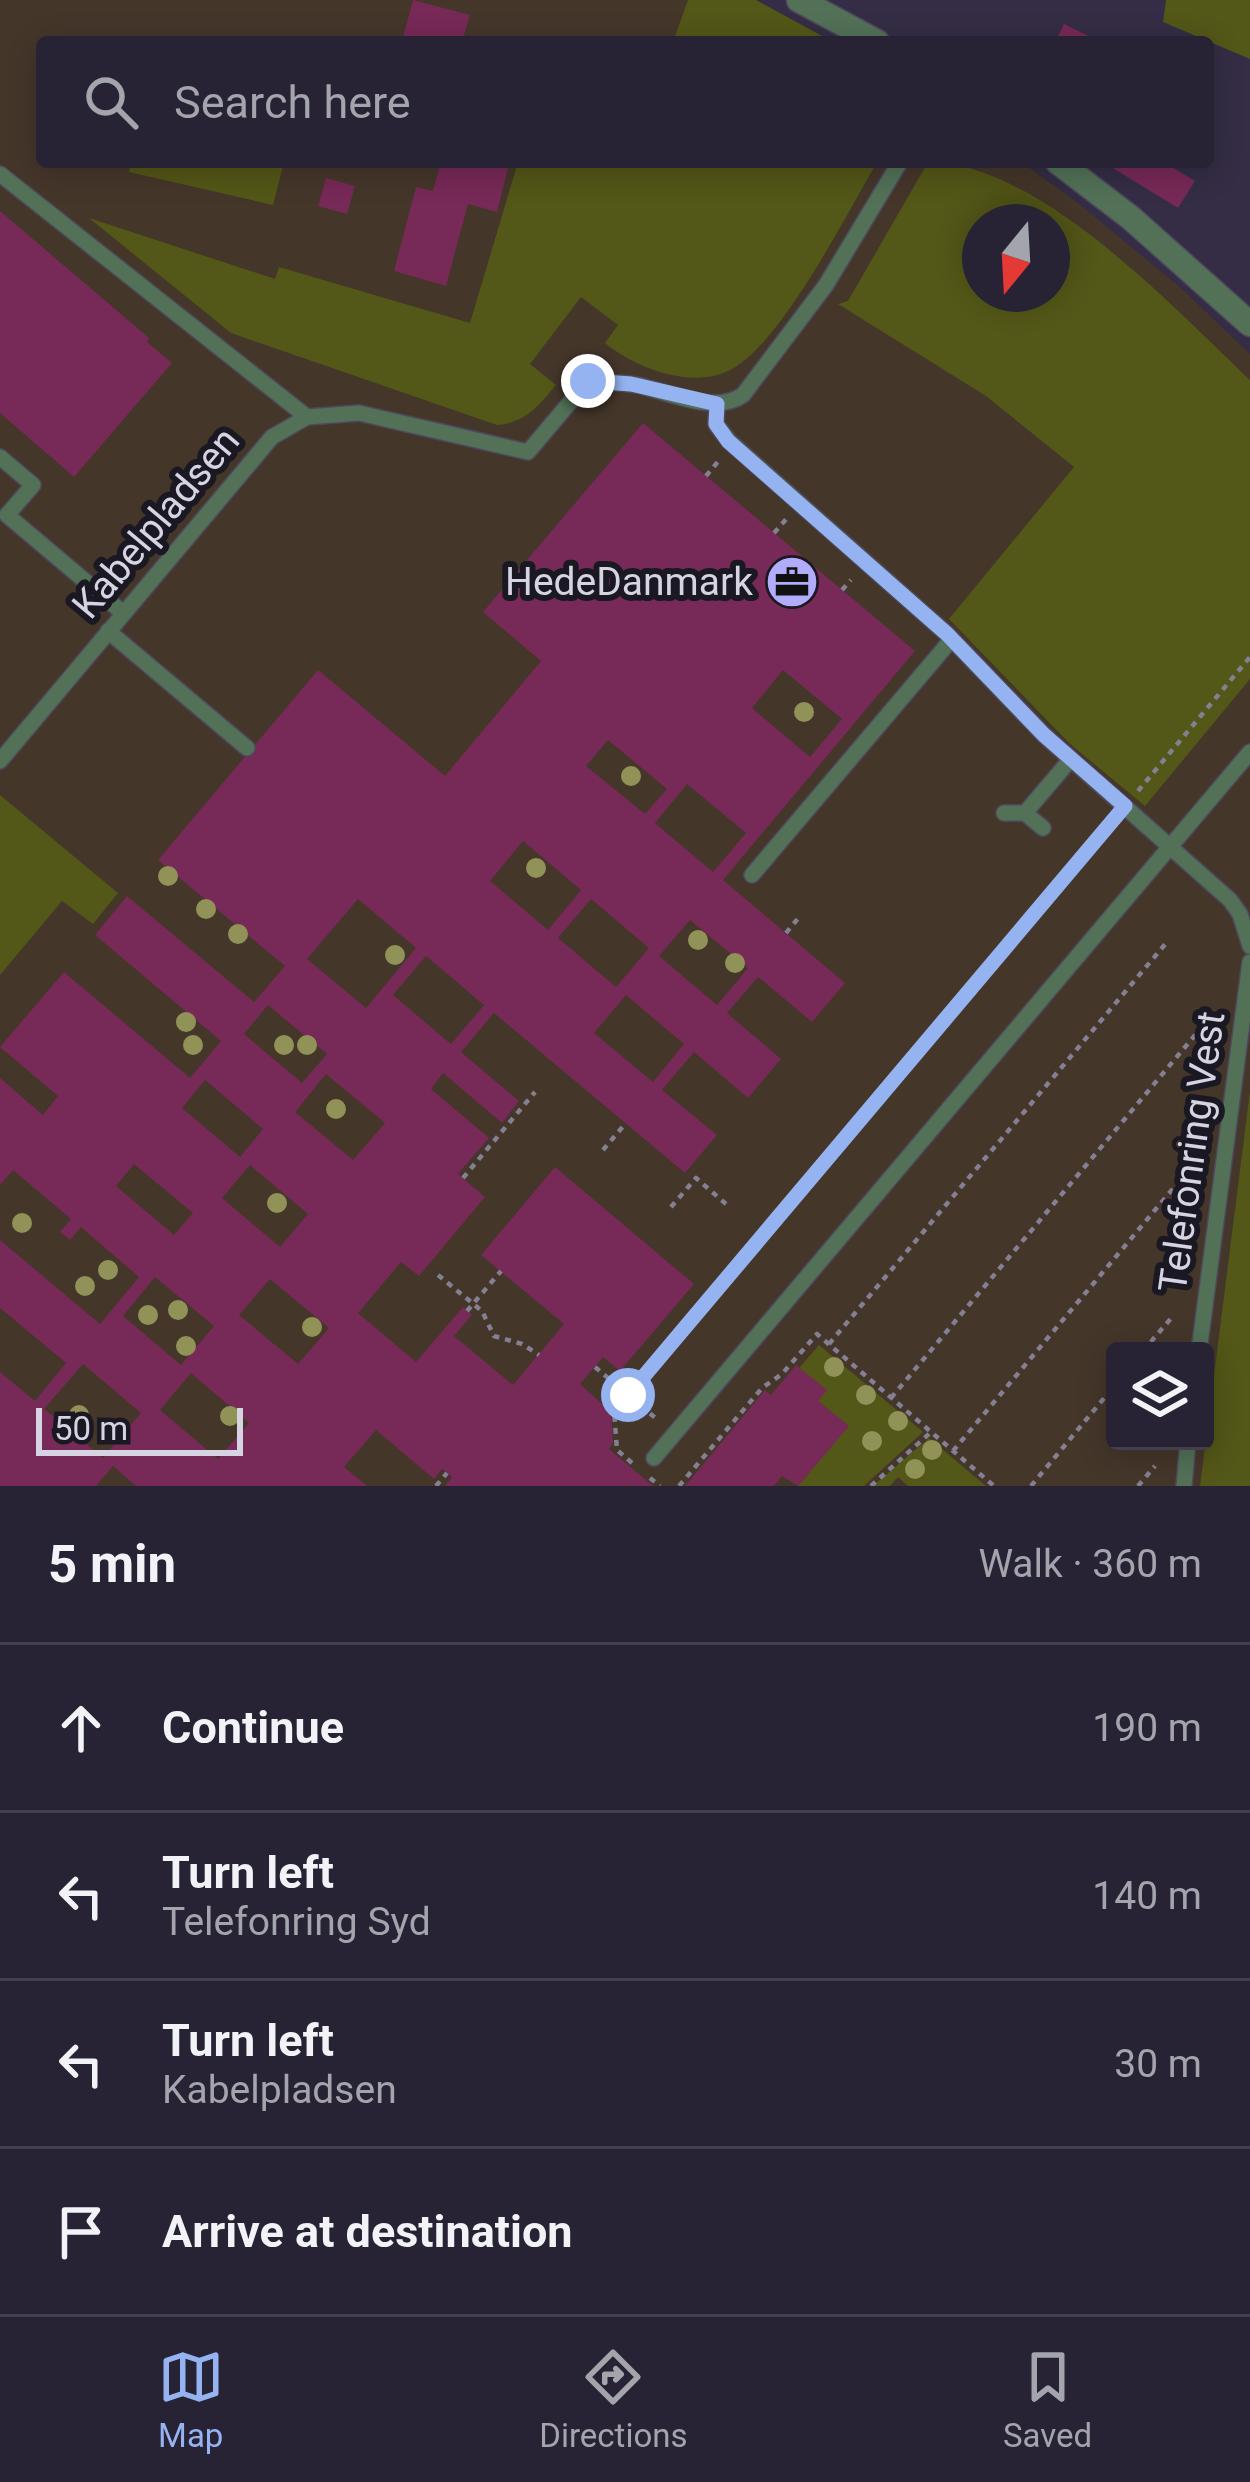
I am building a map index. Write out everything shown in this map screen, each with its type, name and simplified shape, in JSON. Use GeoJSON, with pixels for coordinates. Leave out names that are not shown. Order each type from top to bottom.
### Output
{"type":"FeatureCollection","features":[{"type":"Feature","properties":{"kind":"street"},"geometry":{"type":"LineString","coordinates":[[800,0],[866,36]]}},
{"type":"Feature","properties":{"kind":"street"},"geometry":{"type":"LineString","coordinates":[[1066,168],[1131,218],[1250,323]]}},
{"type":"Feature","properties":{"kind":"lane"},"geometry":{"type":"LineString","coordinates":[[0,174],[307,417],[359,412],[528,452],[588,381],[732,403],[826,285],[896,168]]}},
{"type":"Feature","properties":{"kind":"lane"},"geometry":{"type":"LineString","coordinates":[[717,404],[716,424],[728,441],[952,639],[1071,759],[1230,900],[1250,946]]}},
{"type":"Feature","properties":{"kind":"lane","name":"Kabelpladsen"},"geometry":{"type":"LineString","coordinates":[[3,756],[272,436],[307,417]]}},
{"type":"Feature","properties":{"kind":"lane"},"geometry":{"type":"LineString","coordinates":[[0,457],[33,485],[7,515],[123,613]]}},
{"type":"Feature","properties":{"kind":"lane"},"geometry":{"type":"LineString","coordinates":[[108,631],[247,748]]}},
{"type":"Feature","properties":{"kind":"lane"},"geometry":{"type":"LineString","coordinates":[[752,875],[952,639]]}},
{"type":"Feature","properties":{"kind":"lane"},"geometry":{"type":"LineString","coordinates":[[654,1458],[1250,752]]}},
{"type":"Feature","properties":{"kind":"lane"},"geometry":{"type":"LineString","coordinates":[[1025,813],[1071,759]]}},
{"type":"Feature","properties":{"kind":"lane"},"geometry":{"type":"LineString","coordinates":[[1004,813],[1025,813],[1042,828]]}},
{"type":"Feature","properties":{"kind":"lane","name":"Telefonring Vest"},"geometry":{"type":"LineString","coordinates":[[1200,1342],[1250,962]]}},
{"type":"Feature","properties":{"kind":"lane"},"geometry":{"type":"LineString","coordinates":[[1184,1486],[1188,1450]]}},
{"type":"Feature","properties":{"kind":"path"},"geometry":{"type":"LineString","coordinates":[[660,1486],[617,1450],[614,1411],[1250,658]]}},
{"type":"Feature","properties":{"kind":"path"},"geometry":{"type":"LineString","coordinates":[[786,933],[800,916]]}},
{"type":"Feature","properties":{"kind":"path"},"geometry":{"type":"LineString","coordinates":[[829,1344],[1167,942]]}},
{"type":"Feature","properties":{"kind":"path"},"geometry":{"type":"LineString","coordinates":[[891,1397],[1201,1028]]}},
{"type":"Feature","properties":{"kind":"path"},"geometry":{"type":"LineString","coordinates":[[463,1178],[535,1092]]}},
{"type":"Feature","properties":{"kind":"path"},"geometry":{"type":"LineString","coordinates":[[604,1150],[626,1124]]}},
{"type":"Feature","properties":{"kind":"path"},"geometry":{"type":"LineString","coordinates":[[671,1207],[696,1178],[726,1204]]}},
{"type":"Feature","properties":{"kind":"path"},"geometry":{"type":"LineString","coordinates":[[953,1451],[1176,1185]]}},
{"type":"Feature","properties":{"kind":"path"},"geometry":{"type":"LineString","coordinates":[[467,1311],[501,1271]]}},
{"type":"Feature","properties":{"kind":"path"},"geometry":{"type":"LineString","coordinates":[[438,1275],[486,1316],[494,1336],[539,1355]]}},
{"type":"Feature","properties":{"kind":"path"},"geometry":{"type":"LineString","coordinates":[[1151,1342],[1173,1316]]}},
{"type":"Feature","properties":{"kind":"path"},"geometry":{"type":"LineString","coordinates":[[680,1486],[762,1388],[782,1374],[817,1334],[994,1486]]}},
{"type":"Feature","properties":{"kind":"path"},"geometry":{"type":"LineString","coordinates":[[595,1366],[675,1434]]}},
{"type":"Feature","properties":{"kind":"path"},"geometry":{"type":"LineString","coordinates":[[1031,1486],[1106,1396]]}},
{"type":"Feature","properties":{"kind":"path"},"geometry":{"type":"LineString","coordinates":[[871,1486],[931,1432]]}},
{"type":"Feature","properties":{"kind":"path"},"geometry":{"type":"LineString","coordinates":[[1138,1486],[1154,1466]]}},
{"type":"Feature","properties":{"kind":"path"},"geometry":{"type":"LineString","coordinates":[[436,1486],[447,1473]]}},
{"type":"Feature","properties":{"kind":"shaded area"},"geometry":{"type":"Polygon","coordinates":[[[0,0],[756,0],[822,36],[36,36],[36,168],[1029,168],[1181,288],[1250,354],[1250,1486],[0,1486],[0,0]]]}},
{"type":"Feature","properties":{"kind":"green space"},"geometry":{"type":"Polygon","coordinates":[[[688,0],[756,0],[822,36],[675,36],[688,0]]]}},
{"type":"Feature","properties":{"kind":"green space"},"geometry":{"type":"Polygon","coordinates":[[[1166,0],[1250,0],[1250,59],[1214,44],[1214,36],[1196,36],[1163,22],[1166,0]]]}},
{"type":"Feature","properties":{"kind":"green space"},"geometry":{"type":"Polygon","coordinates":[[[130,168],[282,168],[273,205],[129,172],[130,168]]]}},
{"type":"Feature","properties":{"kind":"green space"},"geometry":{"type":"Polygon","coordinates":[[[516,168],[874,168],[793,304],[753,353],[734,368],[719,375],[684,377],[633,361],[605,343],[618,325],[581,297],[530,364],[556,385],[524,417],[497,425],[231,333],[89,218],[275,279],[279,267],[470,323],[516,168]]]}},
{"type":"Feature","properties":{"kind":"green space"},"geometry":{"type":"Polygon","coordinates":[[[925,168],[970,168],[1044,204],[962,204],[962,312],[1070,312],[1070,221],[1143,279],[1250,380],[1250,679],[1145,806],[1070,744],[949,619],[1074,467],[986,396],[838,304],[848,301],[925,168]]]}},
{"type":"Feature","properties":{"kind":"green space"},"geometry":{"type":"Polygon","coordinates":[[[0,795],[118,893],[93,924],[62,901],[0,975],[0,795]]]}},
{"type":"Feature","properties":{"kind":"green space"},"geometry":{"type":"Polygon","coordinates":[[[1250,1091],[1250,1486],[1200,1486],[1205,1450],[1214,1450],[1214,1375],[1250,1091]]]}},
{"type":"Feature","properties":{"kind":"green space"},"geometry":{"type":"Polygon","coordinates":[[[819,1345],[923,1432],[864,1486],[798,1486],[848,1426],[818,1401],[799,1368],[819,1345]]]}},
{"type":"Feature","properties":{"kind":"green space"},"geometry":{"type":"Polygon","coordinates":[[[929,1438],[986,1486],[908,1486],[898,1477],[890,1486],[873,1486],[929,1438]]]}},
{"type":"Feature","properties":{"kind":"building"},"geometry":{"type":"Polygon","coordinates":[[[413,0],[470,15],[464,36],[403,36],[413,0]]]}},
{"type":"Feature","properties":{"kind":"building"},"geometry":{"type":"Polygon","coordinates":[[[1064,24],[1089,36],[1058,36],[1064,24]]]}},
{"type":"Feature","properties":{"kind":"building"},"geometry":{"type":"Polygon","coordinates":[[[439,168],[508,168],[497,212],[468,204],[446,286],[394,271],[416,187],[433,191],[439,168]]]}},
{"type":"Feature","properties":{"kind":"building"},"geometry":{"type":"Polygon","coordinates":[[[1113,168],[1174,168],[1195,181],[1178,208],[1113,168]]]}},
{"type":"Feature","properties":{"kind":"building"},"geometry":{"type":"Polygon","coordinates":[[[326,178],[355,186],[347,214],[318,206],[326,178]]]}},
{"type":"Feature","properties":{"kind":"building"},"geometry":{"type":"Polygon","coordinates":[[[0,211],[172,363],[74,477],[0,413],[0,211]]]}},
{"type":"Feature","properties":{"kind":"building"},"geometry":{"type":"Polygon","coordinates":[[[643,423],[915,651],[723,880],[845,983],[812,1022],[758,977],[727,1013],[781,1059],[748,1098],[694,1052],[662,1090],[717,1135],[685,1173],[494,1013],[461,1052],[519,1101],[502,1123],[443,1073],[431,1089],[489,1138],[458,1174],[485,1197],[419,1276],[401,1262],[358,1313],[416,1362],[463,1307],[472,1315],[454,1336],[513,1385],[564,1324],[481,1255],[555,1167],[694,1284],[620,1371],[603,1357],[580,1384],[611,1412],[613,1443],[609,1449],[653,1486],[445,1486],[452,1477],[442,1469],[434,1479],[376,1430],[344,1467],[367,1486],[136,1486],[113,1466],[96,1486],[0,1486],[0,1372],[35,1401],[66,1363],[0,1308],[0,1240],[100,1324],[139,1277],[81,1227],[70,1240],[60,1232],[71,1219],[13,1170],[0,1185],[0,1078],[43,1115],[58,1096],[0,1047],[64,972],[190,1078],[221,1041],[95,935],[127,896],[254,1002],[285,966],[158,860],[318,670],[445,776],[541,661],[483,612],[643,423]],[[783,670],[752,708],[810,757],[842,719],[783,670]],[[608,740],[586,766],[645,814],[667,789],[608,740]],[[687,784],[655,823],[713,872],[746,833],[687,784]],[[523,841],[490,881],[548,930],[581,890],[523,841]],[[358,899],[307,959],[366,1008],[416,948],[358,899]],[[591,899],[558,938],[616,987],[649,948],[591,899]],[[690,920],[659,956],[717,1005],[748,968],[690,920]],[[426,956],[393,995],[451,1044],[484,1005],[426,956]],[[626,995],[594,1033],[653,1082],[684,1044],[626,995]],[[268,1005],[244,1034],[302,1083],[327,1054],[268,1005]],[[326,1074],[295,1112],[353,1160],[385,1123],[326,1074]],[[205,1080],[182,1108],[240,1157],[263,1129],[205,1080]],[[134,1164],[116,1186],[174,1235],[193,1213],[134,1164]],[[250,1165],[222,1198],[280,1247],[308,1214],[250,1165]],[[155,1277],[123,1316],[181,1365],[214,1326],[155,1277]],[[270,1279],[239,1315],[298,1364],[329,1328],[270,1279]],[[83,1364],[44,1409],[103,1458],[141,1413],[83,1364]],[[191,1373],[160,1410],[218,1459],[249,1423],[191,1373]]]}},
{"type":"Feature","properties":{"kind":"building"},"geometry":{"type":"Polygon","coordinates":[[[796,1365],[827,1390],[818,1401],[849,1426],[798,1486],[782,1476],[774,1486],[685,1486],[765,1390],[771,1395],[796,1365]]]}},
{"type":"Feature","properties":{"kind":"place","name":"HedeDanmark"},"geometry":{"type":"Point","coordinates":[792,582]}},
{"type":"Feature","properties":{"kind":"route"},"geometry":{"type":"LineString","coordinates":[[588,381],[631,384],[717,404],[716,424],[728,441],[947,634],[1044,735],[1125,806],[628,1395]]}}]}
